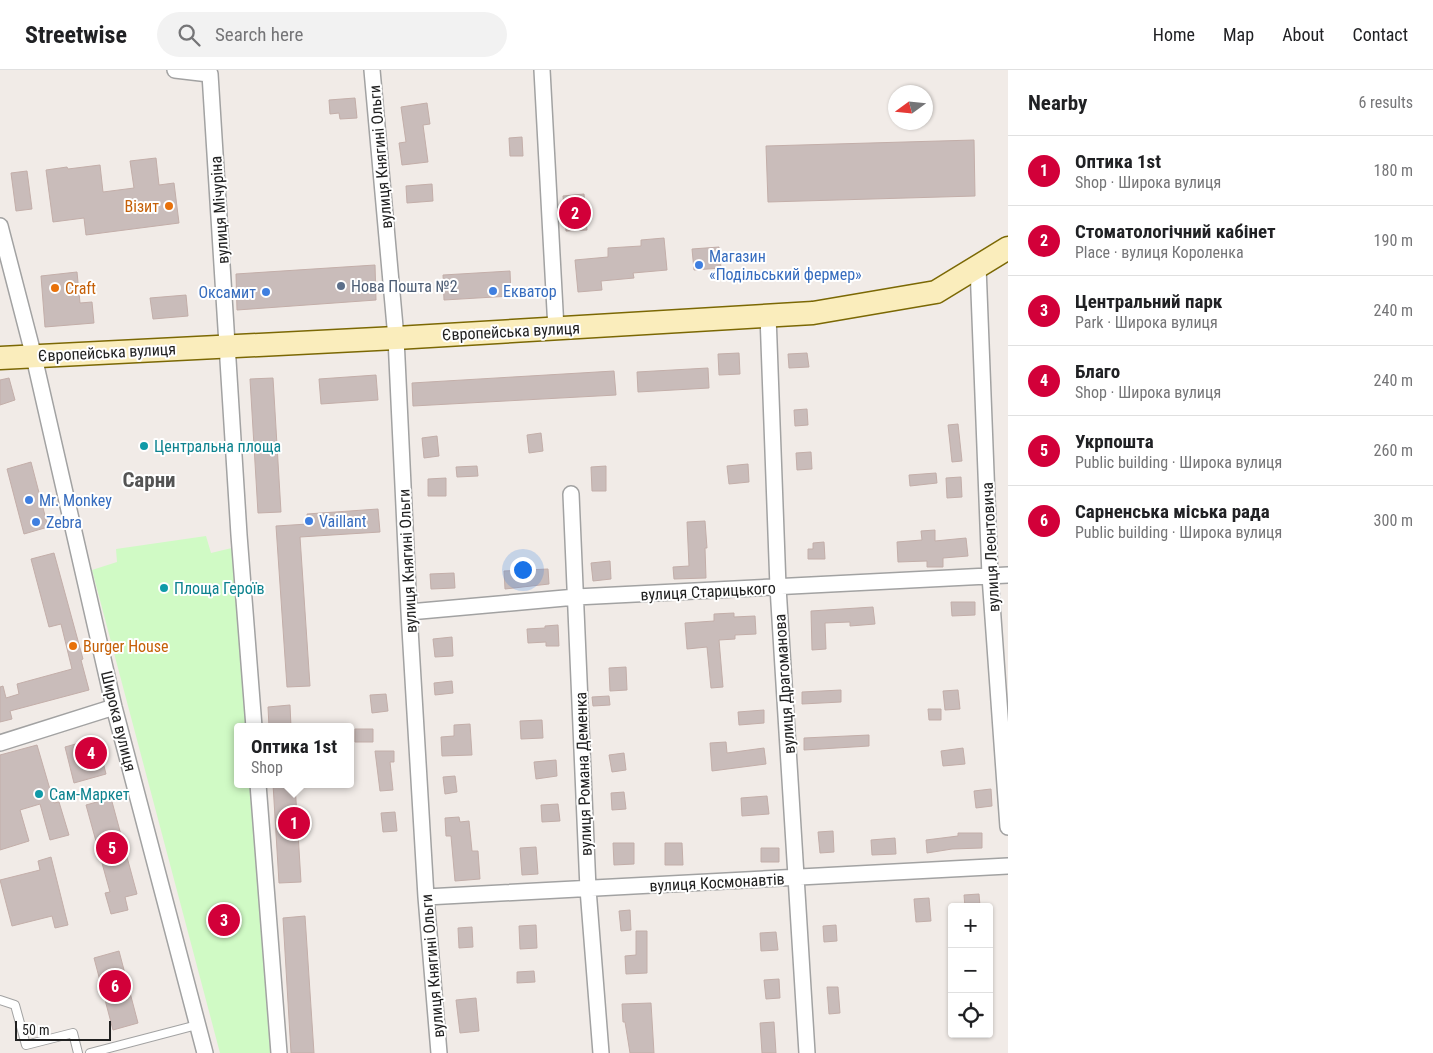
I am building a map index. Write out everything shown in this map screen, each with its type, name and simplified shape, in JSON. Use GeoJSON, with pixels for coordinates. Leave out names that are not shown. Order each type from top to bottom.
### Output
{"type":"FeatureCollection","features":[{"type":"Feature","properties":{"kind":"main road","name":"Європейська вулиця"},"geometry":{"type":"LineString","coordinates":[[0,358],[227,345],[396,338],[813,313],[936,292],[1008,248]]}},
{"type":"Feature","properties":{"kind":"street"},"geometry":{"type":"LineString","coordinates":[[175,70],[210,72]]}},
{"type":"Feature","properties":{"kind":"street","name":"вулиця Княгині Ольги"},"geometry":{"type":"LineString","coordinates":[[372,70],[396,338],[409,612],[426,896],[439,1053]]}},
{"type":"Feature","properties":{"kind":"street"},"geometry":{"type":"LineString","coordinates":[[542,70],[556,329]]}},
{"type":"Feature","properties":{"kind":"street","name":"вулиця Мічуріна"},"geometry":{"type":"LineString","coordinates":[[210,72],[227,345]]}},
{"type":"Feature","properties":{"kind":"street","name":"Широка вулиця"},"geometry":{"type":"LineString","coordinates":[[0,226],[34,357],[114,707],[205,1053]]}},
{"type":"Feature","properties":{"kind":"street","name":"вулиця Леонтовича"},"geometry":{"type":"LineString","coordinates":[[978,266],[990,576],[1008,827]]}},
{"type":"Feature","properties":{"kind":"street","name":"вулиця Драгоманова"},"geometry":{"type":"LineString","coordinates":[[768,315],[778,587],[797,877],[806,1053]]}},
{"type":"Feature","properties":{"kind":"street"},"geometry":{"type":"LineString","coordinates":[[227,345],[254,723]]}},
{"type":"Feature","properties":{"kind":"street","name":"вулиця Романа Деменка"},"geometry":{"type":"LineString","coordinates":[[571,494],[588,889],[601,1053]]}},
{"type":"Feature","properties":{"kind":"street","name":"вулиця Старицького"},"geometry":{"type":"LineString","coordinates":[[409,612],[576,597],[1008,575]]}},
{"type":"Feature","properties":{"kind":"street"},"geometry":{"type":"LineString","coordinates":[[0,743],[114,707]]}},
{"type":"Feature","properties":{"kind":"street"},"geometry":{"type":"LineString","coordinates":[[258,788],[279,1053]]}},
{"type":"Feature","properties":{"kind":"street","name":"вулиця Космонавтів"},"geometry":{"type":"LineString","coordinates":[[426,896],[1008,866]]}},
{"type":"Feature","properties":{"kind":"lane"},"geometry":{"type":"LineString","coordinates":[[0,1000],[15,1005],[26,1045],[73,1033],[78,1053]]}},
{"type":"Feature","properties":{"kind":"lane"},"geometry":{"type":"LineString","coordinates":[[90,1053],[197,1025]]}},
{"type":"Feature","properties":{"kind":"green space"},"geometry":{"type":"Polygon","coordinates":[[[206,536],[211,553],[236,547],[249,723],[234,723],[234,788],[253,788],[273,1053],[220,1053],[92,570],[117,562],[116,549],[206,536]]]}},
{"type":"Feature","properties":{"kind":"building"},"geometry":{"type":"Polygon","coordinates":[[[355,98],[357,118],[340,119],[339,113],[330,114],[329,100],[355,98]]]}},
{"type":"Feature","properties":{"kind":"building"},"geometry":{"type":"Polygon","coordinates":[[[427,103],[430,124],[423,125],[428,162],[402,165],[399,143],[406,142],[401,107],[427,103]]]}},
{"type":"Feature","properties":{"kind":"building"},"geometry":{"type":"Polygon","coordinates":[[[522,137],[523,156],[510,156],[509,138],[522,137]]]}},
{"type":"Feature","properties":{"kind":"building"},"geometry":{"type":"Polygon","coordinates":[[[974,140],[975,196],[768,202],[766,146],[974,140]]]}},
{"type":"Feature","properties":{"kind":"building"},"geometry":{"type":"Polygon","coordinates":[[[156,158],[159,185],[174,183],[179,223],[86,235],[84,218],[53,222],[46,170],[100,165],[103,192],[134,188],[130,161],[156,158]]]}},
{"type":"Feature","properties":{"kind":"building"},"geometry":{"type":"Polygon","coordinates":[[[27,171],[32,209],[16,211],[11,173],[27,171]]]}},
{"type":"Feature","properties":{"kind":"building"},"geometry":{"type":"Polygon","coordinates":[[[432,184],[433,201],[407,203],[406,186],[432,184]]]}},
{"type":"Feature","properties":{"kind":"building"},"geometry":{"type":"Polygon","coordinates":[[[584,194],[587,230],[566,231],[563,196],[584,194]]]}},
{"type":"Feature","properties":{"kind":"building"},"geometry":{"type":"Polygon","coordinates":[[[664,238],[667,270],[633,273],[634,278],[601,281],[602,290],[578,292],[575,260],[608,257],[608,248],[641,246],[641,240],[664,238]]]}},
{"type":"Feature","properties":{"kind":"building"},"geometry":{"type":"Polygon","coordinates":[[[719,247],[721,268],[694,270],[692,249],[719,247]]]}},
{"type":"Feature","properties":{"kind":"building"},"geometry":{"type":"Polygon","coordinates":[[[375,265],[376,300],[237,310],[236,274],[375,265]]]}},
{"type":"Feature","properties":{"kind":"building"},"geometry":{"type":"Polygon","coordinates":[[[510,271],[511,296],[444,300],[443,275],[510,271]]]}},
{"type":"Feature","properties":{"kind":"building"},"geometry":{"type":"Polygon","coordinates":[[[77,272],[80,303],[92,302],[94,323],[45,327],[41,276],[77,272]]]}},
{"type":"Feature","properties":{"kind":"building"},"geometry":{"type":"Polygon","coordinates":[[[186,295],[188,316],[153,319],[150,298],[186,295]]]}},
{"type":"Feature","properties":{"kind":"building"},"geometry":{"type":"Polygon","coordinates":[[[739,353],[740,374],[719,375],[718,354],[739,353]]]}},
{"type":"Feature","properties":{"kind":"building"},"geometry":{"type":"Polygon","coordinates":[[[807,353],[809,367],[789,368],[788,354],[807,353]]]}},
{"type":"Feature","properties":{"kind":"building"},"geometry":{"type":"Polygon","coordinates":[[[708,368],[709,388],[638,392],[637,372],[708,368]]]}},
{"type":"Feature","properties":{"kind":"building"},"geometry":{"type":"Polygon","coordinates":[[[614,371],[616,395],[413,406],[412,383],[614,371]]]}},
{"type":"Feature","properties":{"kind":"building"},"geometry":{"type":"Polygon","coordinates":[[[376,375],[378,400],[321,404],[319,379],[376,375]]]}},
{"type":"Feature","properties":{"kind":"building"},"geometry":{"type":"Polygon","coordinates":[[[9,378],[15,400],[0,405],[0,380],[9,378]]]}},
{"type":"Feature","properties":{"kind":"building"},"geometry":{"type":"Polygon","coordinates":[[[273,378],[281,512],[258,513],[250,379],[273,378]]]}},
{"type":"Feature","properties":{"kind":"building"},"geometry":{"type":"Polygon","coordinates":[[[807,409],[808,425],[795,426],[794,410],[807,409]]]}},
{"type":"Feature","properties":{"kind":"building"},"geometry":{"type":"Polygon","coordinates":[[[958,424],[962,461],[952,462],[948,425],[958,424]]]}},
{"type":"Feature","properties":{"kind":"building"},"geometry":{"type":"Polygon","coordinates":[[[541,433],[543,451],[529,453],[527,435],[541,433]]]}},
{"type":"Feature","properties":{"kind":"building"},"geometry":{"type":"Polygon","coordinates":[[[437,436],[439,456],[424,458],[422,438],[437,436]]]}},
{"type":"Feature","properties":{"kind":"building"},"geometry":{"type":"Polygon","coordinates":[[[811,452],[812,469],[797,470],[796,453],[811,452]]]}},
{"type":"Feature","properties":{"kind":"building"},"geometry":{"type":"Polygon","coordinates":[[[31,462],[48,527],[24,534],[7,469],[31,462]]]}},
{"type":"Feature","properties":{"kind":"building"},"geometry":{"type":"Polygon","coordinates":[[[748,464],[749,482],[729,484],[727,466],[748,464]]]}},
{"type":"Feature","properties":{"kind":"building"},"geometry":{"type":"Polygon","coordinates":[[[477,466],[478,476],[457,477],[456,467],[477,466]]]}},
{"type":"Feature","properties":{"kind":"building"},"geometry":{"type":"Polygon","coordinates":[[[606,466],[606,491],[592,491],[591,467],[606,466]]]}},
{"type":"Feature","properties":{"kind":"building"},"geometry":{"type":"Polygon","coordinates":[[[936,473],[937,483],[910,486],[909,475],[936,473]]]}},
{"type":"Feature","properties":{"kind":"building"},"geometry":{"type":"Polygon","coordinates":[[[961,477],[962,497],[947,498],[946,478],[961,477]]]}},
{"type":"Feature","properties":{"kind":"building"},"geometry":{"type":"Polygon","coordinates":[[[446,478],[446,496],[428,496],[428,479],[446,478]]]}},
{"type":"Feature","properties":{"kind":"building"},"geometry":{"type":"Polygon","coordinates":[[[378,509],[380,532],[300,537],[310,686],[287,687],[276,526],[308,524],[307,514],[378,509]]]}},
{"type":"Feature","properties":{"kind":"building"},"geometry":{"type":"Polygon","coordinates":[[[705,521],[707,548],[705,548],[706,578],[674,579],[673,567],[689,566],[687,522],[705,521]]]}},
{"type":"Feature","properties":{"kind":"building"},"geometry":{"type":"Polygon","coordinates":[[[935,530],[935,541],[966,538],[968,556],[943,558],[943,567],[927,567],[927,561],[898,562],[897,542],[922,540],[921,531],[935,530]]]}},
{"type":"Feature","properties":{"kind":"building"},"geometry":{"type":"Polygon","coordinates":[[[824,542],[825,559],[808,559],[808,549],[813,549],[813,543],[824,542]]]}},
{"type":"Feature","properties":{"kind":"building"},"geometry":{"type":"Polygon","coordinates":[[[54,553],[83,659],[81,660],[89,690],[10,711],[12,719],[0,722],[0,687],[3,686],[6,698],[19,694],[17,684],[72,669],[61,624],[49,627],[31,559],[54,553]]]}},
{"type":"Feature","properties":{"kind":"building"},"geometry":{"type":"Polygon","coordinates":[[[610,561],[611,579],[593,581],[591,563],[610,561]]]}},
{"type":"Feature","properties":{"kind":"building"},"geometry":{"type":"Polygon","coordinates":[[[548,569],[549,584],[505,589],[504,571],[548,569]]]}},
{"type":"Feature","properties":{"kind":"building"},"geometry":{"type":"Polygon","coordinates":[[[454,573],[455,588],[431,589],[430,574],[454,573]]]}},
{"type":"Feature","properties":{"kind":"building"},"geometry":{"type":"Polygon","coordinates":[[[951,602],[975,602],[975,615],[952,616],[951,602]]]}},
{"type":"Feature","properties":{"kind":"building"},"geometry":{"type":"Polygon","coordinates":[[[873,607],[875,624],[850,626],[850,622],[825,623],[826,649],[812,650],[811,611],[873,607]]]}},
{"type":"Feature","properties":{"kind":"building"},"geometry":{"type":"Polygon","coordinates":[[[734,613],[734,617],[755,616],[756,634],[735,635],[735,639],[719,640],[723,687],[711,688],[707,647],[687,649],[685,623],[714,621],[714,614],[734,613]]]}},
{"type":"Feature","properties":{"kind":"building"},"geometry":{"type":"Polygon","coordinates":[[[558,625],[559,646],[546,646],[546,642],[528,643],[527,629],[558,625]]]}},
{"type":"Feature","properties":{"kind":"building"},"geometry":{"type":"Polygon","coordinates":[[[452,637],[453,656],[435,657],[433,639],[452,637]]]}},
{"type":"Feature","properties":{"kind":"building"},"geometry":{"type":"Polygon","coordinates":[[[626,667],[627,690],[610,691],[609,668],[626,667]]]}},
{"type":"Feature","properties":{"kind":"building"},"geometry":{"type":"Polygon","coordinates":[[[452,681],[453,693],[435,695],[434,683],[452,681]]]}},
{"type":"Feature","properties":{"kind":"building"},"geometry":{"type":"Polygon","coordinates":[[[841,690],[841,702],[802,704],[802,692],[841,690]]]}},
{"type":"Feature","properties":{"kind":"building"},"geometry":{"type":"Polygon","coordinates":[[[958,690],[960,709],[945,710],[943,691],[958,690]]]}},
{"type":"Feature","properties":{"kind":"building"},"geometry":{"type":"Polygon","coordinates":[[[386,694],[388,711],[372,713],[370,695],[386,694]]]}},
{"type":"Feature","properties":{"kind":"building"},"geometry":{"type":"Polygon","coordinates":[[[609,696],[610,705],[593,706],[592,697],[609,696]]]}},
{"type":"Feature","properties":{"kind":"building"},"geometry":{"type":"Polygon","coordinates":[[[290,705],[291,723],[269,723],[268,707],[290,705]]]}},
{"type":"Feature","properties":{"kind":"building"},"geometry":{"type":"Polygon","coordinates":[[[928,709],[941,709],[941,720],[929,720],[928,709]]]}},
{"type":"Feature","properties":{"kind":"building"},"geometry":{"type":"Polygon","coordinates":[[[764,710],[764,723],[739,725],[738,712],[764,710]]]}},
{"type":"Feature","properties":{"kind":"building"},"geometry":{"type":"Polygon","coordinates":[[[542,720],[543,738],[521,739],[520,721],[542,720]]]}},
{"type":"Feature","properties":{"kind":"building"},"geometry":{"type":"Polygon","coordinates":[[[470,724],[472,755],[442,756],[441,737],[454,736],[454,725],[470,724]]]}},
{"type":"Feature","properties":{"kind":"building"},"geometry":{"type":"Polygon","coordinates":[[[355,729],[373,729],[373,742],[355,742],[355,729]]]}},
{"type":"Feature","properties":{"kind":"building"},"geometry":{"type":"Polygon","coordinates":[[[869,735],[869,746],[804,750],[804,738],[869,735]]]}},
{"type":"Feature","properties":{"kind":"building"},"geometry":{"type":"Polygon","coordinates":[[[97,738],[106,774],[74,783],[65,747],[97,738]]]}},
{"type":"Feature","properties":{"kind":"building"},"geometry":{"type":"Polygon","coordinates":[[[726,742],[727,753],[764,748],[766,764],[712,771],[710,743],[726,742]]]}},
{"type":"Feature","properties":{"kind":"building","name":"Сам-Маркет"},"geometry":{"type":"Polygon","coordinates":[[[37,745],[54,803],[59,802],[69,835],[50,840],[40,804],[20,810],[29,841],[0,850],[0,755],[37,745]]]}},
{"type":"Feature","properties":{"kind":"building"},"geometry":{"type":"Polygon","coordinates":[[[963,748],[965,764],[943,766],[941,751],[963,748]]]}},
{"type":"Feature","properties":{"kind":"building"},"geometry":{"type":"Polygon","coordinates":[[[375,751],[394,751],[394,762],[390,762],[393,790],[380,791],[375,751]]]}},
{"type":"Feature","properties":{"kind":"building"},"geometry":{"type":"Polygon","coordinates":[[[624,753],[626,770],[612,772],[609,755],[624,753]]]}},
{"type":"Feature","properties":{"kind":"building"},"geometry":{"type":"Polygon","coordinates":[[[556,760],[557,776],[536,779],[534,762],[556,760]]]}},
{"type":"Feature","properties":{"kind":"building"},"geometry":{"type":"Polygon","coordinates":[[[455,776],[457,792],[445,794],[443,777],[455,776]]]}},
{"type":"Feature","properties":{"kind":"building"},"geometry":{"type":"Polygon","coordinates":[[[273,788],[295,788],[301,882],[279,883],[273,788]]]}},
{"type":"Feature","properties":{"kind":"building"},"geometry":{"type":"Polygon","coordinates":[[[991,789],[992,806],[976,808],[974,791],[991,789]]]}},
{"type":"Feature","properties":{"kind":"building"},"geometry":{"type":"Polygon","coordinates":[[[624,792],[626,809],[612,810],[611,793],[624,792]]]}},
{"type":"Feature","properties":{"kind":"building"},"geometry":{"type":"Polygon","coordinates":[[[767,796],[769,814],[742,816],[741,798],[767,796]]]}},
{"type":"Feature","properties":{"kind":"building"},"geometry":{"type":"Polygon","coordinates":[[[111,798],[137,894],[125,897],[128,910],[111,914],[105,893],[110,892],[86,805],[111,798]]]}},
{"type":"Feature","properties":{"kind":"building"},"geometry":{"type":"Polygon","coordinates":[[[558,804],[560,821],[542,822],[541,805],[558,804]]]}},
{"type":"Feature","properties":{"kind":"building"},"geometry":{"type":"Polygon","coordinates":[[[395,812],[397,831],[383,832],[381,813],[395,812]]]}},
{"type":"Feature","properties":{"kind":"building"},"geometry":{"type":"Polygon","coordinates":[[[459,817],[460,822],[469,821],[472,851],[478,851],[480,879],[455,881],[451,836],[446,836],[445,818],[459,817]]]}},
{"type":"Feature","properties":{"kind":"building"},"geometry":{"type":"Polygon","coordinates":[[[833,831],[834,852],[820,853],[818,832],[833,831]]]}},
{"type":"Feature","properties":{"kind":"building"},"geometry":{"type":"Polygon","coordinates":[[[958,833],[982,833],[982,848],[952,849],[927,853],[926,840],[958,836],[958,833]]]}},
{"type":"Feature","properties":{"kind":"building"},"geometry":{"type":"Polygon","coordinates":[[[895,838],[896,854],[872,855],[871,840],[895,838]]]}},
{"type":"Feature","properties":{"kind":"building"},"geometry":{"type":"Polygon","coordinates":[[[613,843],[634,843],[634,864],[614,865],[613,843]]]}},
{"type":"Feature","properties":{"kind":"building"},"geometry":{"type":"Polygon","coordinates":[[[665,843],[682,843],[683,865],[665,865],[665,843]]]}},
{"type":"Feature","properties":{"kind":"building"},"geometry":{"type":"Polygon","coordinates":[[[536,847],[538,874],[522,875],[520,848],[536,847]]]}},
{"type":"Feature","properties":{"kind":"building"},"geometry":{"type":"Polygon","coordinates":[[[761,848],[779,848],[779,862],[761,862],[761,848]]]}},
{"type":"Feature","properties":{"kind":"building"},"geometry":{"type":"Polygon","coordinates":[[[51,857],[68,925],[55,928],[52,916],[12,926],[0,880],[40,870],[38,861],[51,857]]]}},
{"type":"Feature","properties":{"kind":"building"},"geometry":{"type":"Polygon","coordinates":[[[979,894],[980,903],[965,903],[964,895],[979,894]]]}},
{"type":"Feature","properties":{"kind":"building"},"geometry":{"type":"Polygon","coordinates":[[[929,898],[931,921],[916,922],[914,899],[929,898]]]}},
{"type":"Feature","properties":{"kind":"building"},"geometry":{"type":"Polygon","coordinates":[[[630,910],[631,930],[621,931],[619,911],[630,910]]]}},
{"type":"Feature","properties":{"kind":"building"},"geometry":{"type":"Polygon","coordinates":[[[305,916],[314,1053],[291,1053],[283,918],[305,916]]]}},
{"type":"Feature","properties":{"kind":"building"},"geometry":{"type":"Polygon","coordinates":[[[536,925],[537,948],[520,949],[519,926],[536,925]]]}},
{"type":"Feature","properties":{"kind":"building"},"geometry":{"type":"Polygon","coordinates":[[[836,925],[837,941],[824,942],[823,926],[836,925]]]}},
{"type":"Feature","properties":{"kind":"building"},"geometry":{"type":"Polygon","coordinates":[[[472,927],[473,947],[459,948],[458,928],[472,927]]]}},
{"type":"Feature","properties":{"kind":"building"},"geometry":{"type":"Polygon","coordinates":[[[636,931],[647,931],[647,973],[626,974],[625,956],[636,955],[636,931]]]}},
{"type":"Feature","properties":{"kind":"building"},"geometry":{"type":"Polygon","coordinates":[[[776,932],[778,950],[761,951],[760,933],[776,932]]]}},
{"type":"Feature","properties":{"kind":"building"},"geometry":{"type":"Polygon","coordinates":[[[119,951],[138,1023],[113,1030],[94,958],[119,951]]]}},
{"type":"Feature","properties":{"kind":"building"},"geometry":{"type":"Polygon","coordinates":[[[534,971],[535,982],[517,983],[517,972],[534,971]]]}},
{"type":"Feature","properties":{"kind":"building"},"geometry":{"type":"Polygon","coordinates":[[[779,979],[780,998],[766,999],[764,980],[779,979]]]}},
{"type":"Feature","properties":{"kind":"building"},"geometry":{"type":"Polygon","coordinates":[[[827,987],[838,987],[840,1013],[829,1014],[827,987]]]}},
{"type":"Feature","properties":{"kind":"building"},"geometry":{"type":"Polygon","coordinates":[[[476,998],[479,1031],[460,1033],[456,1000],[476,998]]]}},
{"type":"Feature","properties":{"kind":"building"},"geometry":{"type":"Polygon","coordinates":[[[651,1003],[654,1053],[630,1053],[625,1022],[623,1022],[622,1004],[651,1003]]]}},
{"type":"Feature","properties":{"kind":"building"},"geometry":{"type":"Polygon","coordinates":[[[774,1022],[776,1053],[762,1053],[760,1023],[774,1022]]]}},
{"type":"Feature","properties":{"kind":"place","name":"Візит"},"geometry":{"type":"Point","coordinates":[169,206]}},
{"type":"Feature","properties":{"kind":"place","name":"Стоматологічний кабінет"},"geometry":{"type":"Point","coordinates":[575,213]}},
{"type":"Feature","properties":{"kind":"place","name":"Магазин «Подільський фермер»"},"geometry":{"type":"Point","coordinates":[699,265]}},
{"type":"Feature","properties":{"kind":"place","name":"Нова Пошта №2"},"geometry":{"type":"Point","coordinates":[341,286]}},
{"type":"Feature","properties":{"kind":"place","name":"Craft"},"geometry":{"type":"Point","coordinates":[55,288]}},
{"type":"Feature","properties":{"kind":"place","name":"Екватор"},"geometry":{"type":"Point","coordinates":[493,291]}},
{"type":"Feature","properties":{"kind":"place","name":"Оксамит"},"geometry":{"type":"Point","coordinates":[266,292]}},
{"type":"Feature","properties":{"kind":"place","name":"Центральна площа"},"geometry":{"type":"Point","coordinates":[144,446]}},
{"type":"Feature","properties":{"kind":"place","name":"Mr. Monkey"},"geometry":{"type":"Point","coordinates":[29,500]}},
{"type":"Feature","properties":{"kind":"place","name":"Vaillant"},"geometry":{"type":"Point","coordinates":[309,521]}},
{"type":"Feature","properties":{"kind":"place","name":"Zebra"},"geometry":{"type":"Point","coordinates":[36,522]}},
{"type":"Feature","properties":{"kind":"place","name":"Площа Героїв"},"geometry":{"type":"Point","coordinates":[164,588]}},
{"type":"Feature","properties":{"kind":"place","name":"Burger House"},"geometry":{"type":"Point","coordinates":[73,646]}},
{"type":"Feature","properties":{"kind":"place","name":"Благо"},"geometry":{"type":"Point","coordinates":[91,753]}},
{"type":"Feature","properties":{"kind":"place","name":"Сам-Маркет"},"geometry":{"type":"Point","coordinates":[39,794]}},
{"type":"Feature","properties":{"kind":"place","name":"Оптика 1st"},"geometry":{"type":"Point","coordinates":[294,823]}},
{"type":"Feature","properties":{"kind":"place","name":"Укрпошта"},"geometry":{"type":"Point","coordinates":[112,848]}},
{"type":"Feature","properties":{"kind":"place","name":"Центральний парк"},"geometry":{"type":"Point","coordinates":[224,920]}},
{"type":"Feature","properties":{"kind":"place","name":"Сарненська міська рада"},"geometry":{"type":"Point","coordinates":[115,986]}},
{"type":"Feature","properties":{"kind":"district","name":"Сарни"},"geometry":{"type":"Point","coordinates":[149,480]}}]}
